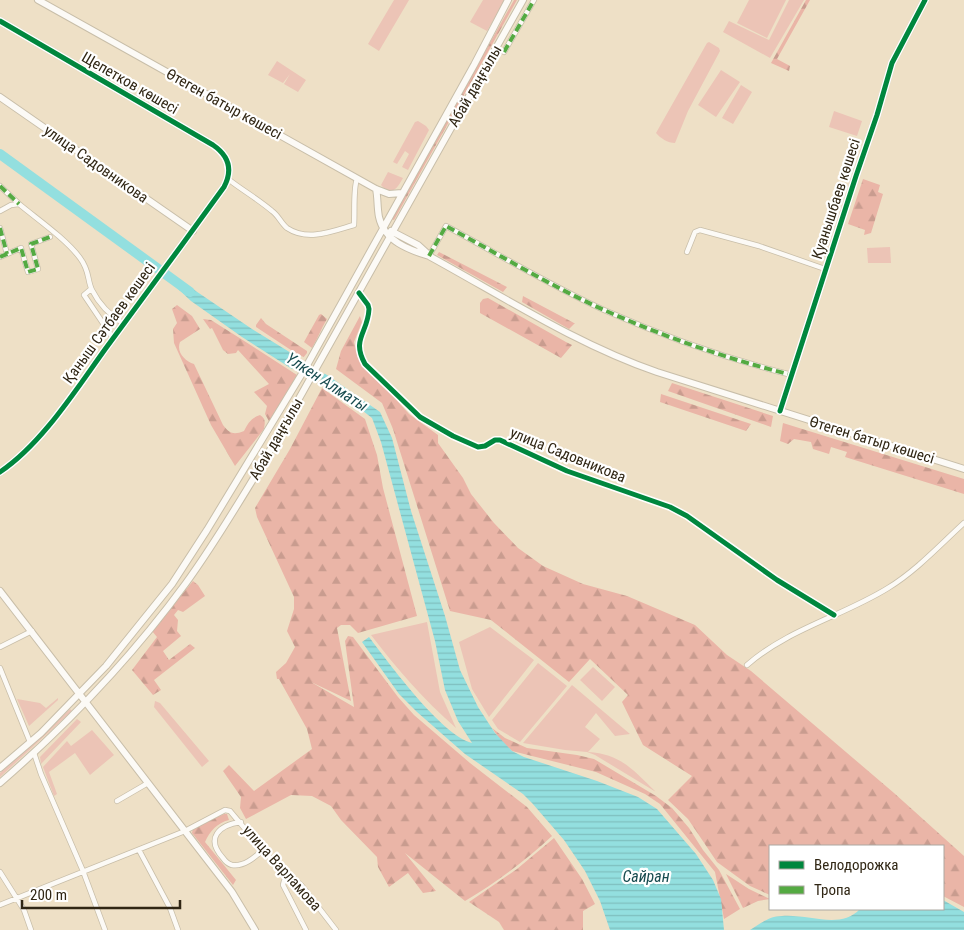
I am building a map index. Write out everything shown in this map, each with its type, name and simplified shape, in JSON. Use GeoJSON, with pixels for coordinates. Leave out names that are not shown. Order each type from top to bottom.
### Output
{"type":"FeatureCollection","features":[{"type":"Feature","properties":{"kind":"main road","name":"Өтеген батыр көшесі"},"geometry":{"type":"LineString","coordinates":[[38,0],[357,179],[389,194],[402,192]]}},
{"type":"Feature","properties":{"kind":"main road","name":"Абай даңғылы"},"geometry":{"type":"LineString","coordinates":[[0,768],[30,742],[106,666],[172,584],[208,530],[297,382],[474,65],[508,0]]}},
{"type":"Feature","properties":{"kind":"main road","name":"Абай даңғылы"},"geometry":{"type":"LineString","coordinates":[[0,783],[86,702],[146,634],[191,576],[218,536],[260,468],[523,0]]}},
{"type":"Feature","properties":{"kind":"main road","name":"Қуанышбаев көшесі"},"geometry":{"type":"LineString","coordinates":[[780,411],[877,115],[892,63],[924,0]]}},
{"type":"Feature","properties":{"kind":"main road","name":"Щепетков көшесі"},"geometry":{"type":"LineString","coordinates":[[0,21],[213,145],[226,158],[229,172],[228,179]]}},
{"type":"Feature","properties":{"kind":"main road","name":"улица Садовникова"},"geometry":{"type":"LineString","coordinates":[[0,97],[192,231]]}},
{"type":"Feature","properties":{"kind":"main road","name":"Қаныш Сәтбаев көшесі"},"geometry":{"type":"LineString","coordinates":[[0,472],[18,459],[48,425],[124,324],[228,179]]}},
{"type":"Feature","properties":{"kind":"main road"},"geometry":{"type":"LineString","coordinates":[[376,189],[379,217],[384,227],[392,235],[418,245],[430,256]]}},
{"type":"Feature","properties":{"kind":"main road","name":"Өтеген батыр көшесі"},"geometry":{"type":"LineString","coordinates":[[430,256],[571,336],[630,362],[964,469]]}},
{"type":"Feature","properties":{"kind":"main road"},"geometry":{"type":"LineString","coordinates":[[0,591],[232,892],[255,930]]}},
{"type":"Feature","properties":{"kind":"street"},"geometry":{"type":"LineString","coordinates":[[504,52],[534,0]]}},
{"type":"Feature","properties":{"kind":"street"},"geometry":{"type":"LineString","coordinates":[[228,179],[270,209],[286,227],[297,232],[318,235],[354,225],[356,208],[355,185],[357,179]]}},
{"type":"Feature","properties":{"kind":"street"},"geometry":{"type":"LineString","coordinates":[[0,186],[81,258],[88,272],[91,289],[108,313],[124,324]]}},
{"type":"Feature","properties":{"kind":"street"},"geometry":{"type":"LineString","coordinates":[[0,211],[11,205],[19,204]]}},
{"type":"Feature","properties":{"kind":"street"},"geometry":{"type":"LineString","coordinates":[[430,256],[446,226],[604,310],[663,335],[792,375]]}},
{"type":"Feature","properties":{"kind":"street"},"geometry":{"type":"LineString","coordinates":[[0,228],[7,254]]}},
{"type":"Feature","properties":{"kind":"street"},"geometry":{"type":"LineString","coordinates":[[687,252],[695,232],[700,230],[759,246],[826,269]]}},
{"type":"Feature","properties":{"kind":"street"},"geometry":{"type":"LineString","coordinates":[[0,257],[50,237]]}},
{"type":"Feature","properties":{"kind":"street"},"geometry":{"type":"LineString","coordinates":[[21,248],[28,272],[38,269],[31,244]]}},
{"type":"Feature","properties":{"kind":"street"},"geometry":{"type":"LineString","coordinates":[[91,289],[84,295],[113,338]]}},
{"type":"Feature","properties":{"kind":"street","name":"улица Садовникова"},"geometry":{"type":"LineString","coordinates":[[359,293],[369,309],[358,344],[360,355],[365,364],[420,417],[453,436],[478,447],[485,446],[495,440],[500,440],[567,471],[670,507],[687,516],[777,580],[834,615]]}},
{"type":"Feature","properties":{"kind":"street"},"geometry":{"type":"LineString","coordinates":[[748,665],[759,655],[888,589],[964,523]]}},
{"type":"Feature","properties":{"kind":"street"},"geometry":{"type":"LineString","coordinates":[[0,647],[32,631]]}},
{"type":"Feature","properties":{"kind":"street"},"geometry":{"type":"LineString","coordinates":[[0,668],[30,742]]}},
{"type":"Feature","properties":{"kind":"street"},"geometry":{"type":"LineString","coordinates":[[34,753],[41,774],[83,871],[105,930]]}},
{"type":"Feature","properties":{"kind":"street"},"geometry":{"type":"LineString","coordinates":[[117,801],[148,783]]}},
{"type":"Feature","properties":{"kind":"street","name":"улица Варламова"},"geometry":{"type":"LineString","coordinates":[[185,831],[225,810],[230,811],[263,850],[302,886],[336,930]]}},
{"type":"Feature","properties":{"kind":"street"},"geometry":{"type":"LineString","coordinates":[[241,822],[224,826],[218,831],[214,842],[218,852],[231,865],[248,862],[263,850]]}},
{"type":"Feature","properties":{"kind":"street"},"geometry":{"type":"LineString","coordinates":[[0,905],[185,831]]}},
{"type":"Feature","properties":{"kind":"street"},"geometry":{"type":"LineString","coordinates":[[139,850],[170,908],[178,930]]}},
{"type":"Feature","properties":{"kind":"street"},"geometry":{"type":"LineString","coordinates":[[0,872],[24,910],[31,930]]}},
{"type":"Feature","properties":{"kind":"street"},"geometry":{"type":"LineString","coordinates":[[290,875],[283,882],[283,885],[306,930]]}},
{"type":"Feature","properties":{"kind":"shaded area"},"geometry":{"type":"Polygon","coordinates":[[[394,0],[409,0],[379,51],[368,44],[394,0]]]}},
{"type":"Feature","properties":{"kind":"shaded area"},"geometry":{"type":"Polygon","coordinates":[[[483,0],[505,0],[487,31],[470,22],[483,0]]]}},
{"type":"Feature","properties":{"kind":"shaded area"},"geometry":{"type":"Polygon","coordinates":[[[749,0],[786,0],[767,38],[737,23],[749,0]]]}},
{"type":"Feature","properties":{"kind":"shaded area"},"geometry":{"type":"Polygon","coordinates":[[[789,0],[804,0],[770,58],[723,32],[729,21],[769,40],[789,0]]]}},
{"type":"Feature","properties":{"kind":"shaded area"},"geometry":{"type":"Polygon","coordinates":[[[709,42],[719,48],[720,51],[688,111],[675,143],[672,143],[656,133],[709,42]]]}},
{"type":"Feature","properties":{"kind":"shaded area"},"geometry":{"type":"Polygon","coordinates":[[[277,61],[306,80],[298,92],[284,84],[290,74],[283,83],[268,75],[277,61]]]}},
{"type":"Feature","properties":{"kind":"shaded area"},"geometry":{"type":"Polygon","coordinates":[[[721,70],[740,82],[716,117],[698,105],[721,70]]]}},
{"type":"Feature","properties":{"kind":"shaded area"},"geometry":{"type":"Polygon","coordinates":[[[741,85],[752,92],[733,124],[722,118],[741,85]]]}},
{"type":"Feature","properties":{"kind":"shaded area"},"geometry":{"type":"Polygon","coordinates":[[[834,111],[862,121],[857,136],[829,127],[834,111]]]}},
{"type":"Feature","properties":{"kind":"shaded area"},"geometry":{"type":"Polygon","coordinates":[[[418,121],[429,130],[408,170],[402,167],[409,154],[405,151],[397,164],[393,162],[415,122],[418,121]]]}},
{"type":"Feature","properties":{"kind":"shaded area"},"geometry":{"type":"Polygon","coordinates":[[[388,172],[403,178],[396,188],[391,191],[388,191],[381,185],[388,172]]]}},
{"type":"Feature","properties":{"kind":"shaded area"},"geometry":{"type":"Polygon","coordinates":[[[890,247],[891,263],[868,263],[867,248],[890,247]]]}},
{"type":"Feature","properties":{"kind":"shaded area"},"geometry":{"type":"Polygon","coordinates":[[[427,622],[440,692],[456,728],[411,684],[371,635],[427,622]]]}},
{"type":"Feature","properties":{"kind":"shaded area"},"geometry":{"type":"Polygon","coordinates":[[[490,627],[534,660],[489,717],[472,689],[459,642],[490,627]]]}},
{"type":"Feature","properties":{"kind":"shaded area"},"geometry":{"type":"Polygon","coordinates":[[[538,663],[567,686],[520,742],[498,729],[492,720],[538,663]]]}},
{"type":"Feature","properties":{"kind":"shaded area"},"geometry":{"type":"Polygon","coordinates":[[[593,667],[615,687],[602,701],[580,680],[593,667]]]}},
{"type":"Feature","properties":{"kind":"shaded area"},"geometry":{"type":"Polygon","coordinates":[[[572,685],[630,734],[615,736],[596,713],[585,727],[600,739],[588,752],[599,753],[618,760],[633,770],[656,792],[587,752],[523,743],[572,685]]]}},
{"type":"Feature","properties":{"kind":"shaded area"},"geometry":{"type":"Polygon","coordinates":[[[58,698],[29,726],[17,699],[40,703],[46,708],[58,698]]]}},
{"type":"Feature","properties":{"kind":"shaded area"},"geometry":{"type":"Polygon","coordinates":[[[155,701],[160,703],[209,761],[202,767],[154,707],[155,701]]]}},
{"type":"Feature","properties":{"kind":"shaded area"},"geometry":{"type":"Polygon","coordinates":[[[70,709],[72,711],[0,777],[0,773],[70,709]]]}},
{"type":"Feature","properties":{"kind":"shaded area"},"geometry":{"type":"Polygon","coordinates":[[[77,719],[81,722],[41,764],[40,757],[77,719]]]}},
{"type":"Feature","properties":{"kind":"shaded area"},"geometry":{"type":"Polygon","coordinates":[[[92,730],[114,755],[90,775],[75,753],[49,772],[57,794],[54,796],[43,767],[67,741],[71,746],[92,730]]]}},
{"type":"Feature","properties":{"kind":"green space"},"geometry":{"type":"Polygon","coordinates":[[[514,0],[517,0],[394,220],[391,219],[514,0]]]}},
{"type":"Feature","properties":{"kind":"green space"},"geometry":{"type":"Polygon","coordinates":[[[806,0],[810,0],[777,59],[790,66],[789,71],[771,63],[806,0]]]}},
{"type":"Feature","properties":{"kind":"green space"},"geometry":{"type":"Polygon","coordinates":[[[863,179],[880,185],[878,192],[883,194],[871,233],[864,235],[865,230],[848,224],[863,179]]]}},
{"type":"Feature","properties":{"kind":"green space"},"geometry":{"type":"Polygon","coordinates":[[[439,252],[507,287],[503,292],[437,255],[439,252]]]}},
{"type":"Feature","properties":{"kind":"green space"},"geometry":{"type":"Polygon","coordinates":[[[523,296],[575,323],[569,329],[522,302],[523,296]]]}},
{"type":"Feature","properties":{"kind":"green space"},"geometry":{"type":"Polygon","coordinates":[[[488,298],[572,345],[561,358],[480,313],[480,303],[483,299],[488,298]]]}},
{"type":"Feature","properties":{"kind":"green space"},"geometry":{"type":"Polygon","coordinates":[[[177,305],[192,316],[200,329],[180,342],[180,353],[187,361],[194,364],[223,425],[230,432],[237,433],[244,431],[250,421],[257,416],[260,415],[264,419],[264,429],[235,466],[211,425],[174,343],[173,329],[177,323],[172,309],[177,305]]]}},
{"type":"Feature","properties":{"kind":"green space"},"geometry":{"type":"Polygon","coordinates":[[[321,314],[327,319],[312,348],[304,342],[321,314]]]}},
{"type":"Feature","properties":{"kind":"green space"},"geometry":{"type":"Polygon","coordinates":[[[360,316],[362,322],[354,342],[358,357],[409,414],[438,435],[438,443],[463,478],[471,494],[494,523],[518,548],[543,566],[583,584],[627,596],[695,625],[727,655],[751,671],[894,793],[964,856],[964,907],[944,897],[944,845],[769,845],[769,895],[750,886],[717,862],[688,819],[668,800],[692,776],[643,745],[622,702],[628,695],[590,659],[569,682],[491,620],[450,611],[393,429],[382,403],[336,369],[341,351],[360,316]]]}},
{"type":"Feature","properties":{"kind":"green space"},"geometry":{"type":"Polygon","coordinates":[[[261,318],[266,324],[307,351],[303,358],[256,327],[261,318]]]}},
{"type":"Feature","properties":{"kind":"green space"},"geometry":{"type":"Polygon","coordinates":[[[203,319],[211,320],[297,375],[270,423],[265,414],[267,406],[254,392],[269,384],[238,350],[236,353],[228,354],[223,350],[212,328],[210,329],[203,319]]]}},
{"type":"Feature","properties":{"kind":"green space"},"geometry":{"type":"Polygon","coordinates":[[[672,383],[773,416],[771,427],[668,391],[672,383]]]}},
{"type":"Feature","properties":{"kind":"green space"},"geometry":{"type":"Polygon","coordinates":[[[322,388],[365,419],[377,455],[383,488],[417,616],[358,633],[350,625],[341,625],[337,628],[351,701],[311,682],[354,707],[345,641],[348,636],[353,637],[398,697],[414,715],[470,763],[527,807],[552,836],[510,871],[465,901],[405,853],[436,891],[423,893],[408,873],[389,887],[378,867],[377,857],[341,820],[331,806],[312,796],[291,795],[246,819],[240,808],[241,797],[223,771],[229,765],[254,791],[312,749],[307,729],[279,679],[277,679],[276,672],[286,663],[295,647],[287,631],[294,609],[294,597],[257,517],[255,508],[290,449],[322,388]]]}},
{"type":"Feature","properties":{"kind":"green space"},"geometry":{"type":"Polygon","coordinates":[[[661,394],[751,424],[746,431],[660,402],[661,394]]]}},
{"type":"Feature","properties":{"kind":"green space"},"geometry":{"type":"Polygon","coordinates":[[[783,423],[964,479],[964,494],[845,457],[847,452],[831,447],[829,454],[813,449],[811,442],[794,439],[788,444],[780,441],[783,423]]]}},
{"type":"Feature","properties":{"kind":"green space"},"geometry":{"type":"Polygon","coordinates":[[[193,581],[205,596],[183,612],[178,610],[174,615],[178,620],[177,631],[181,636],[163,651],[169,660],[190,644],[195,648],[154,680],[161,690],[153,695],[132,670],[157,637],[152,631],[193,581]]]}},
{"type":"Feature","properties":{"kind":"green space"},"geometry":{"type":"Polygon","coordinates":[[[492,728],[505,738],[527,748],[594,759],[656,796],[672,808],[689,828],[719,870],[740,909],[724,919],[715,872],[660,804],[645,794],[596,772],[512,751],[501,741],[492,728]]]}},
{"type":"Feature","properties":{"kind":"green space"},"geometry":{"type":"Polygon","coordinates":[[[227,814],[229,820],[214,828],[205,842],[236,880],[233,885],[192,833],[193,828],[227,814]]]}},
{"type":"Feature","properties":{"kind":"green space"},"geometry":{"type":"Polygon","coordinates":[[[554,838],[582,879],[595,904],[583,911],[583,930],[504,930],[499,922],[469,902],[517,869],[554,838]]]}},
{"type":"Feature","properties":{"kind":"green space"},"geometry":{"type":"Polygon","coordinates":[[[726,874],[749,889],[769,899],[743,908],[726,874]]]}},
{"type":"Feature","properties":{"kind":"water","name":"Сайран"},"geometry":{"type":"Polygon","coordinates":[[[181,281],[252,329],[327,375],[380,412],[392,438],[411,511],[445,616],[460,670],[478,707],[495,733],[512,751],[524,757],[597,781],[638,797],[657,809],[696,854],[713,880],[721,899],[724,930],[610,930],[600,901],[585,871],[564,840],[532,803],[523,794],[465,754],[399,694],[362,642],[369,637],[402,680],[431,713],[459,737],[472,743],[458,721],[445,690],[435,641],[381,442],[372,418],[349,400],[292,369],[191,301],[177,288],[181,281]]]}},
{"type":"Feature","properties":{"kind":"water"},"geometry":{"type":"Polygon","coordinates":[[[944,901],[964,912],[964,930],[750,930],[777,916],[834,920],[852,915],[859,910],[944,910],[944,901]]]}},
{"type":"Feature","properties":{"kind":"pier"},"geometry":{"type":"Polygon","coordinates":[[[300,355],[326,371],[318,385],[291,371],[300,355]]]}},
{"type":"Feature","properties":{"kind":"waterway","name":"Үлкен Алматы"},"geometry":{"type":"LineString","coordinates":[[0,154],[190,292]]}},
{"type":"Feature","properties":{"kind":"marked path"},"geometry":{"type":"LineString","coordinates":[[504,52],[534,0]]}},
{"type":"Feature","properties":{"kind":"marked path"},"geometry":{"type":"LineString","coordinates":[[0,186],[19,204]]}},
{"type":"Feature","properties":{"kind":"marked path"},"geometry":{"type":"LineString","coordinates":[[429,256],[446,226],[564,291],[627,320],[720,355],[792,375]]}},
{"type":"Feature","properties":{"kind":"marked path"},"geometry":{"type":"LineString","coordinates":[[0,228],[7,254]]}},
{"type":"Feature","properties":{"kind":"marked path"},"geometry":{"type":"LineString","coordinates":[[0,257],[21,248],[28,272],[38,269],[31,244],[50,237]]}},
{"type":"Feature","properties":{"kind":"cycle path"},"geometry":{"type":"LineString","coordinates":[[780,411],[877,115],[892,63],[925,0]]}},
{"type":"Feature","properties":{"kind":"cycle path"},"geometry":{"type":"LineString","coordinates":[[0,21],[213,145],[223,154],[229,169],[224,187],[71,397],[30,446],[0,472]]}},
{"type":"Feature","properties":{"kind":"cycle path"},"geometry":{"type":"LineString","coordinates":[[359,293],[369,309],[360,342],[361,355],[365,364],[420,417],[453,436],[478,447],[485,446],[495,440],[500,440],[567,471],[670,507],[687,516],[777,580],[834,615]]}}]}
